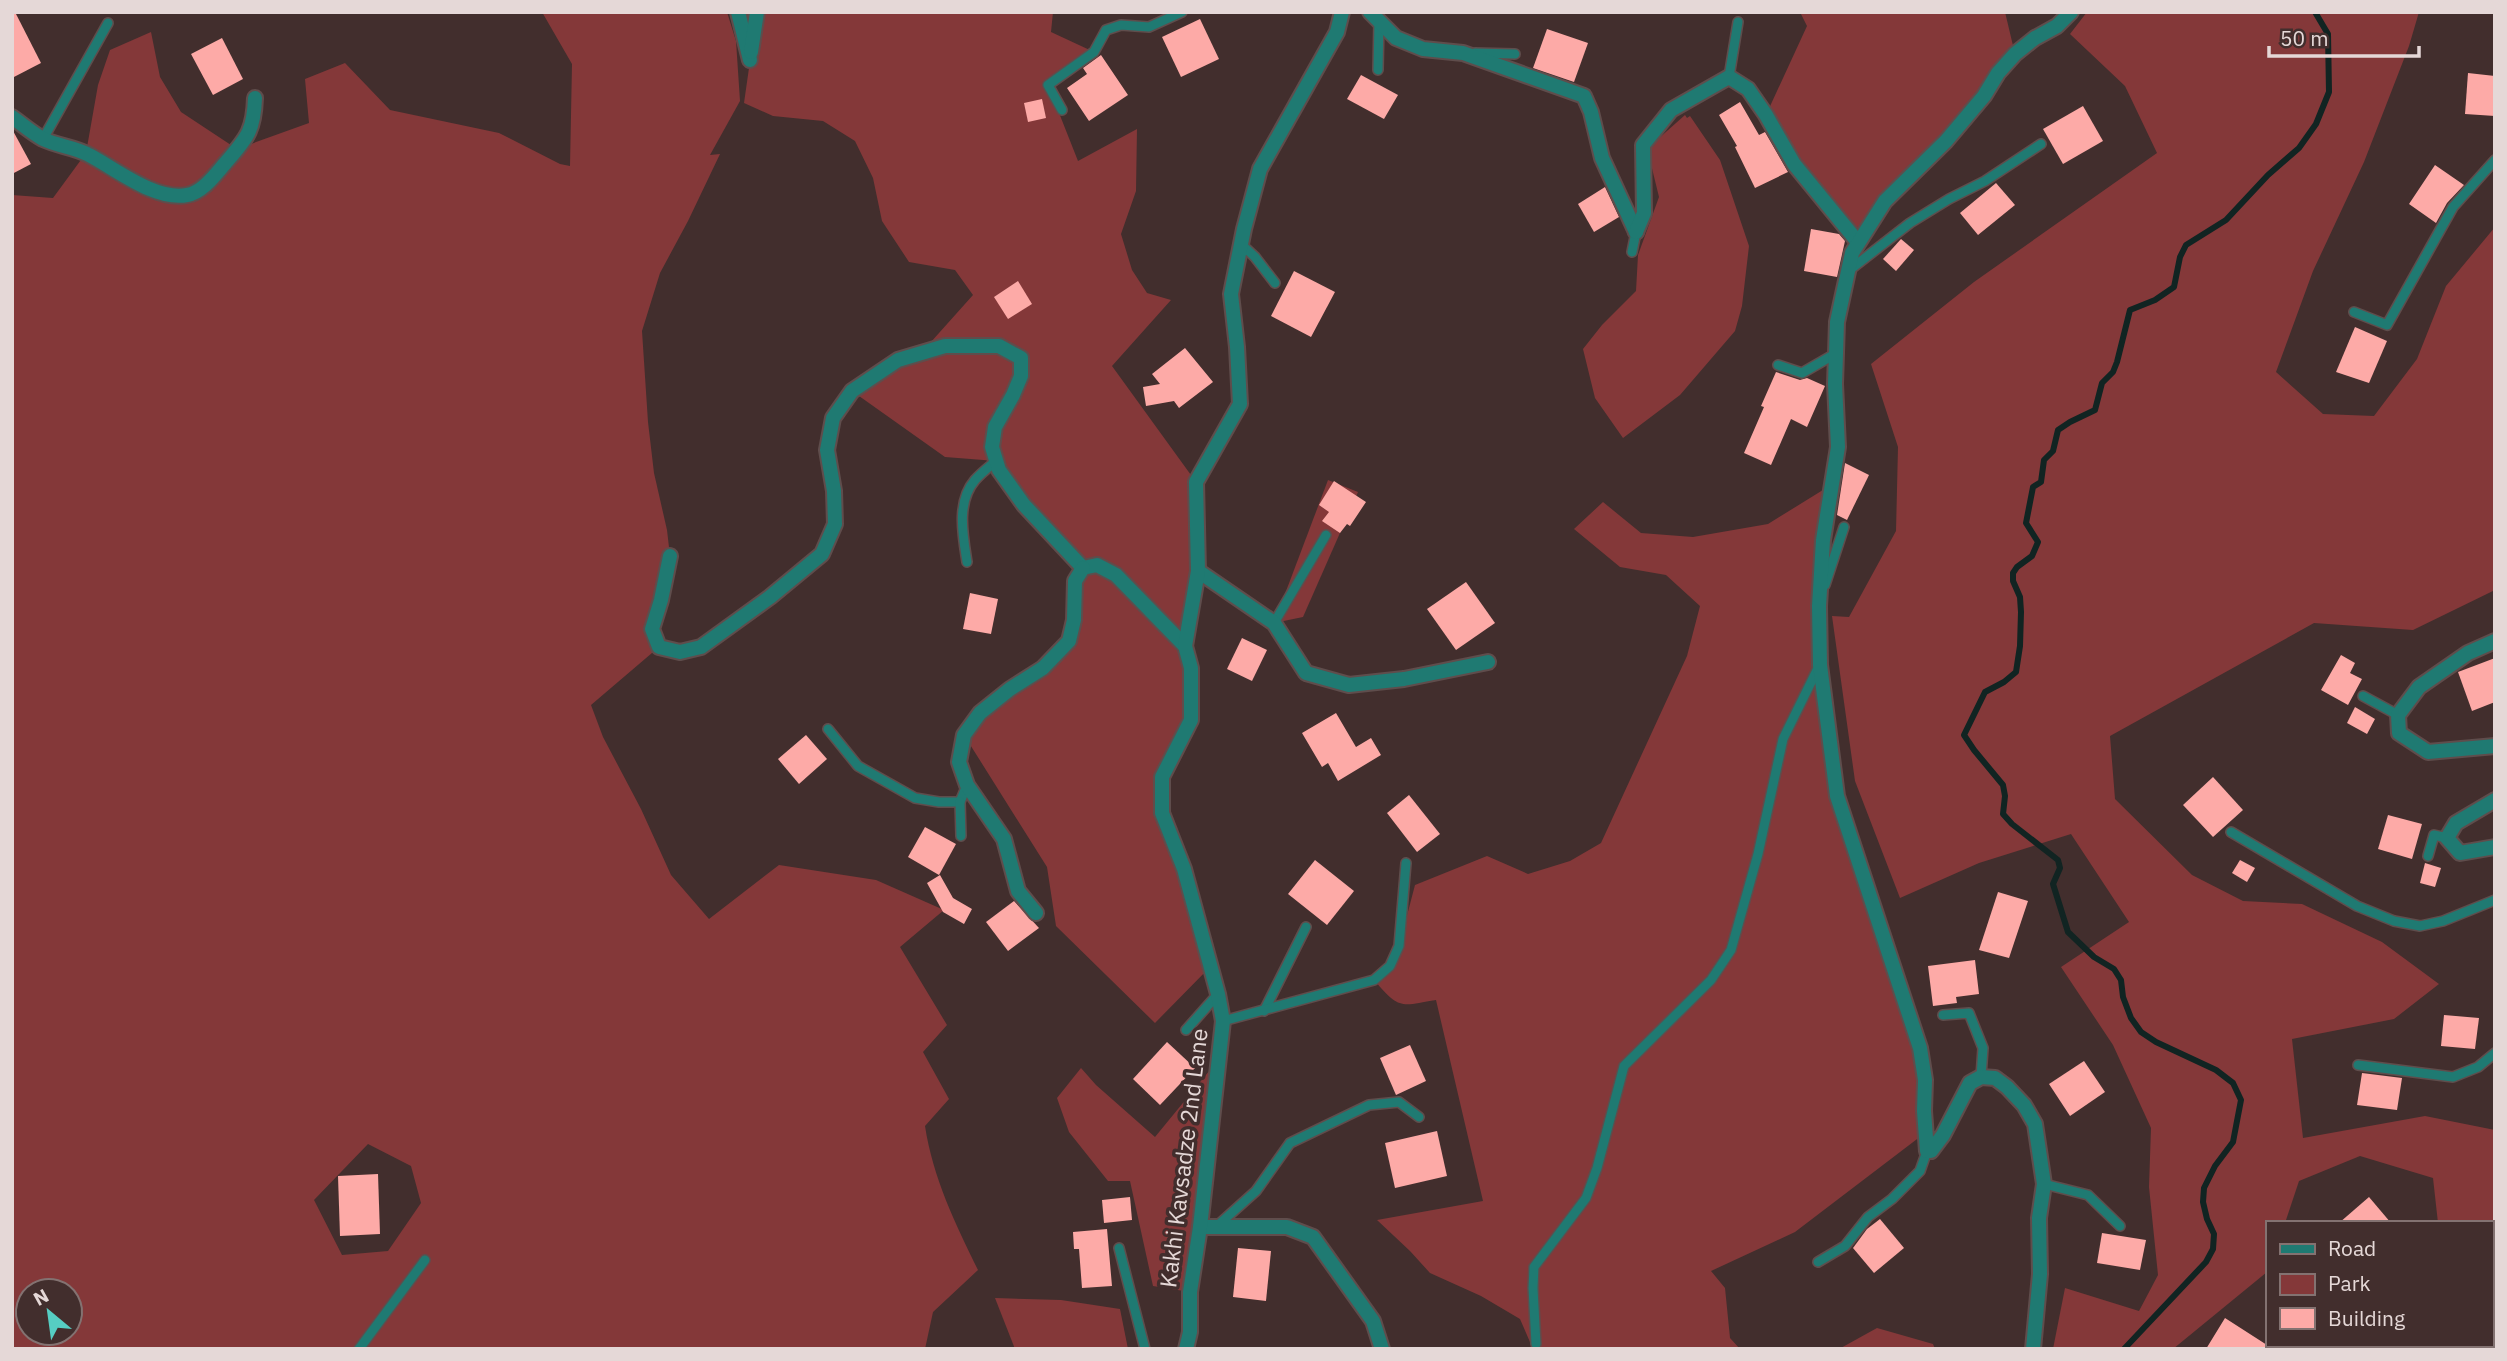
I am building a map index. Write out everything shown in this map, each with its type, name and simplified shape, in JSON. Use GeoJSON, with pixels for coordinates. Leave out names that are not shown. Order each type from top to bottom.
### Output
{"type":"FeatureCollection","features":[{"type":"Feature","properties":{"kind":"street"},"geometry":{"type":"LineString","coordinates":[[738,12],[750,60],[757,12]]}},
{"type":"Feature","properties":{"kind":"street","name":"Kakhi Kavsadze 2nd Lane"},"geometry":{"type":"LineString","coordinates":[[1186,1349],[1190,1332],[1190,1292],[1208,1227],[1223,1021],[1219,994],[1184,869],[1162,813],[1162,777],[1191,720],[1191,668],[1185,646],[1198,570],[1196,482],[1240,404],[1231,294],[1260,169],[1337,32],[1342,12]]}},
{"type":"Feature","properties":{"kind":"street"},"geometry":{"type":"LineString","coordinates":[[2033,1349],[2040,1274],[2039,1218],[2044,1184],[2035,1124],[2024,1105],[1995,1078],[1981,1077],[1970,1083],[1943,1135],[1931,1151],[1927,1151],[1924,1111],[1926,1080],[1920,1048],[1837,796],[1820,665],[1819,606],[1823,540],[1838,447],[1835,354],[1837,322],[1846,273],[1857,241],[1885,201],[1946,141],[2015,54],[2035,38],[2057,26],[2071,12]]}},
{"type":"Feature","properties":{"kind":"street"},"geometry":{"type":"LineString","coordinates":[[1375,17],[1396,38],[1423,49],[1463,53],[1584,96],[1591,111],[1602,158],[1636,232]]}},
{"type":"Feature","properties":{"kind":"street"},"geometry":{"type":"LineString","coordinates":[[1636,232],[1644,213],[1643,145],[1671,110],[1729,77],[1748,89],[1794,164],[1857,241]]}},
{"type":"Feature","properties":{"kind":"street"},"geometry":{"type":"LineString","coordinates":[[12,117],[43,139],[86,153],[155,190],[171,195],[189,195],[203,187],[237,149],[253,125],[255,98]]}},
{"type":"Feature","properties":{"kind":"street"},"geometry":{"type":"LineString","coordinates":[[670,556],[652,629],[659,647],[680,652],[701,648],[822,554],[835,524],[834,491],[827,450],[833,418],[852,391],[898,360],[922,352],[945,346],[999,346],[1021,358],[1021,376],[995,427],[992,447],[999,470],[1024,505],[1083,568]]}},
{"type":"Feature","properties":{"kind":"street"},"geometry":{"type":"LineString","coordinates":[[1037,913],[1018,891],[1004,839],[967,785],[959,762],[964,735],[980,713],[1043,668],[1069,641],[1074,620],[1075,581],[1083,568],[1097,565],[1116,575],[1185,646]]}},
{"type":"Feature","properties":{"kind":"street"},"geometry":{"type":"LineString","coordinates":[[1198,570],[1274,622],[1306,673],[1349,685],[1404,679],[1488,662]]}},
{"type":"Feature","properties":{"kind":"street"},"geometry":{"type":"LineString","coordinates":[[2495,641],[2468,653],[2419,687],[2398,715],[2399,733],[2428,752],[2495,746]]}},
{"type":"Feature","properties":{"kind":"street"},"geometry":{"type":"LineString","coordinates":[[2495,800],[2456,823],[2447,838],[2460,853],[2495,847]]}},
{"type":"Feature","properties":{"kind":"street"},"geometry":{"type":"LineString","coordinates":[[1208,1227],[1287,1227],[1312,1237],[1373,1321],[1382,1349]]}},
{"type":"Feature","properties":{"kind":"lane"},"geometry":{"type":"LineString","coordinates":[[1062,110],[1048,85],[1094,52],[1106,30],[1121,25],[1149,27],[1182,12]]}},
{"type":"Feature","properties":{"kind":"lane"},"geometry":{"type":"LineString","coordinates":[[1375,17],[1378,70]]}},
{"type":"Feature","properties":{"kind":"lane"},"geometry":{"type":"LineString","coordinates":[[1729,77],[1738,22]]}},
{"type":"Feature","properties":{"kind":"lane"},"geometry":{"type":"LineString","coordinates":[[43,139],[108,23]]}},
{"type":"Feature","properties":{"kind":"lane"},"geometry":{"type":"LineString","coordinates":[[1463,53],[1515,54]]}},
{"type":"Feature","properties":{"kind":"lane"},"geometry":{"type":"LineString","coordinates":[[1846,273],[1910,223],[1948,199],[1985,181],[2041,144]]}},
{"type":"Feature","properties":{"kind":"lane"},"geometry":{"type":"LineString","coordinates":[[2354,312],[2387,325],[2453,207],[2495,160]]}},
{"type":"Feature","properties":{"kind":"lane"},"geometry":{"type":"LineString","coordinates":[[1632,252],[1636,232]]}},
{"type":"Feature","properties":{"kind":"lane"},"geometry":{"type":"LineString","coordinates":[[1241,244],[1275,283]]}},
{"type":"Feature","properties":{"kind":"lane"},"geometry":{"type":"LineString","coordinates":[[1778,365],[1802,373],[1835,354]]}},
{"type":"Feature","properties":{"kind":"lane"},"geometry":{"type":"LineString","coordinates":[[967,562],[963,506],[973,481],[996,461]]}},
{"type":"Feature","properties":{"kind":"lane"},"geometry":{"type":"LineString","coordinates":[[1819,606],[1844,527]]}},
{"type":"Feature","properties":{"kind":"lane"},"geometry":{"type":"LineString","coordinates":[[1274,622],[1326,535]]}},
{"type":"Feature","properties":{"kind":"lane"},"geometry":{"type":"LineString","coordinates":[[1535,1344],[1534,1267],[1586,1198],[1597,1168],[1624,1066],[1711,980],[1731,950],[1758,853],[1783,739],[1820,665]]}},
{"type":"Feature","properties":{"kind":"lane"},"geometry":{"type":"LineString","coordinates":[[2363,696],[2398,715]]}},
{"type":"Feature","properties":{"kind":"lane"},"geometry":{"type":"LineString","coordinates":[[828,729],[858,766],[904,792],[915,798],[960,802]]}},
{"type":"Feature","properties":{"kind":"lane"},"geometry":{"type":"LineString","coordinates":[[961,836],[960,802],[967,785]]}},
{"type":"Feature","properties":{"kind":"lane"},"geometry":{"type":"LineString","coordinates":[[2231,832],[2357,906],[2394,921],[2420,926],[2443,921],[2495,900]]}},
{"type":"Feature","properties":{"kind":"lane"},"geometry":{"type":"LineString","coordinates":[[2428,856],[2434,835],[2447,838]]}},
{"type":"Feature","properties":{"kind":"lane"},"geometry":{"type":"LineString","coordinates":[[1223,1021],[1374,980],[1390,966],[1399,946],[1406,863]]}},
{"type":"Feature","properties":{"kind":"lane"},"geometry":{"type":"LineString","coordinates":[[1264,1011],[1306,927]]}},
{"type":"Feature","properties":{"kind":"lane"},"geometry":{"type":"LineString","coordinates":[[1186,1030],[1219,994]]}},
{"type":"Feature","properties":{"kind":"lane"},"geometry":{"type":"LineString","coordinates":[[1943,1015],[1969,1013],[1983,1048],[1981,1077]]}},
{"type":"Feature","properties":{"kind":"lane"},"geometry":{"type":"LineString","coordinates":[[2358,1065],[2453,1077],[2478,1067],[2495,1053]]}},
{"type":"Feature","properties":{"kind":"lane"},"geometry":{"type":"LineString","coordinates":[[1208,1227],[1256,1191],[1290,1143],[1313,1131],[1369,1105],[1399,1102],[1419,1117]]}},
{"type":"Feature","properties":{"kind":"lane"},"geometry":{"type":"LineString","coordinates":[[1818,1262],[1844,1246],[1868,1217],[1892,1199],[1920,1171],[1927,1151]]}},
{"type":"Feature","properties":{"kind":"lane"},"geometry":{"type":"LineString","coordinates":[[2044,1184],[2088,1195],[2120,1226]]}},
{"type":"Feature","properties":{"kind":"lane"},"geometry":{"type":"LineString","coordinates":[[1119,1248],[1145,1349]]}},
{"type":"Feature","properties":{"kind":"lane"},"geometry":{"type":"LineString","coordinates":[[359,1349],[425,1260]]}},
{"type":"Feature","properties":{"kind":"green space"},"geometry":{"type":"Polygon","coordinates":[[[542,12],[727,12],[736,41],[740,101],[710,155],[720,154],[660,273],[642,331],[654,473],[670,556],[652,629],[659,647],[591,705],[603,737],[641,809],[671,875],[709,919],[779,865],[876,880],[944,910],[900,947],[947,1025],[923,1052],[949,1099],[925,1126],[939,1182],[978,1270],[933,1312],[925,1349],[12,1349],[12,195],[53,198],[86,153],[98,85],[110,50],[151,32],[160,77],[181,112],[237,149],[309,123],[305,79],[345,63],[390,110],[499,133],[560,164],[570,166],[572,64],[542,12]],[[368,1144],[314,1200],[342,1255],[388,1251],[421,1203],[411,1166],[368,1144]]]}},
{"type":"Feature","properties":{"kind":"green space"},"geometry":{"type":"Polygon","coordinates":[[[757,12],[1053,12],[1051,32],[1094,52],[1048,85],[1078,161],[1137,129],[1136,191],[1121,234],[1132,270],[1147,293],[1171,300],[1112,366],[1196,482],[1198,571],[1185,646],[1191,720],[1162,777],[1162,813],[1211,966],[1155,1023],[1056,926],[1047,867],[964,735],[1069,641],[1083,568],[996,461],[945,457],[852,391],[922,352],[973,295],[955,270],[909,262],[882,221],[873,178],[855,141],[823,121],[773,116],[744,103],[757,12]]]}},
{"type":"Feature","properties":{"kind":"green space"},"geometry":{"type":"Polygon","coordinates":[[[1800,12],[2005,12],[2015,54],[1857,241],[1766,115],[1807,26],[1800,12]]]}},
{"type":"Feature","properties":{"kind":"green space"},"geometry":{"type":"Polygon","coordinates":[[[2087,12],[2419,12],[2409,46],[2364,162],[2313,271],[2276,372],[2323,414],[2374,416],[2417,359],[2446,286],[2495,227],[2495,590],[2413,630],[2314,623],[2110,736],[2115,799],[2192,875],[2243,901],[2302,904],[2382,942],[2439,984],[2394,1019],[2292,1039],[2303,1138],[2425,1116],[2495,1130],[2495,1349],[2447,1349],[2493,1347],[2493,1221],[2438,1221],[2433,1178],[2360,1156],[2299,1181],[2286,1221],[2266,1221],[2266,1273],[2173,1349],[2053,1349],[2065,1288],[2139,1311],[2158,1275],[2149,1187],[2151,1128],[2113,1045],[2061,967],[2129,922],[2071,834],[1979,863],[1900,898],[1855,781],[1832,616],[1849,617],[1896,531],[1898,447],[1871,364],[1974,282],[2157,153],[2125,86],[2070,34],[2087,12]]]}},
{"type":"Feature","properties":{"kind":"green space"},"geometry":{"type":"Polygon","coordinates":[[[1685,115],[1687,118],[1690,116],[1720,160],[1749,246],[1742,306],[1735,331],[1680,395],[1623,438],[1595,398],[1583,349],[1602,325],[1636,291],[1638,255],[1659,197],[1649,147],[1685,115]]]}},
{"type":"Feature","properties":{"kind":"green space"},"geometry":{"type":"Polygon","coordinates":[[[1328,480],[1358,492],[1303,617],[1274,623],[1328,480]]]}},
{"type":"Feature","properties":{"kind":"green space"},"geometry":{"type":"Polygon","coordinates":[[[1831,485],[1819,606],[1837,796],[1920,1048],[1925,1133],[1795,1232],[1711,1271],[1725,1288],[1730,1338],[1740,1349],[1533,1349],[1520,1319],[1481,1296],[1430,1273],[1377,1220],[1483,1201],[1436,1000],[1401,1004],[1374,980],[1390,966],[1399,946],[1415,885],[1487,856],[1528,874],[1570,861],[1601,843],[1687,656],[1700,606],[1666,575],[1620,567],[1574,529],[1603,502],[1641,533],[1693,537],[1768,524],[1831,485]]]}},
{"type":"Feature","properties":{"kind":"green space"},"geometry":{"type":"Polygon","coordinates":[[[1219,1059],[1190,1292],[1153,1286],[1130,1181],[1108,1181],[1069,1132],[1057,1098],[1081,1068],[1096,1085],[1155,1137],[1219,1059]]]}},
{"type":"Feature","properties":{"kind":"green space"},"geometry":{"type":"Polygon","coordinates":[[[995,1298],[1061,1300],[1120,1309],[1128,1349],[1015,1349],[995,1298]]]}},
{"type":"Feature","properties":{"kind":"green space"},"geometry":{"type":"Polygon","coordinates":[[[1877,1328],[1933,1344],[1935,1349],[1839,1349],[1877,1328]]]}},
{"type":"Feature","properties":{"kind":"building"},"geometry":{"type":"Polygon","coordinates":[[[12,12],[15,12],[41,63],[12,78],[12,12]]]}},
{"type":"Feature","properties":{"kind":"building"},"geometry":{"type":"Polygon","coordinates":[[[1200,19],[1219,59],[1181,77],[1162,37],[1200,19]]]}},
{"type":"Feature","properties":{"kind":"building"},"geometry":{"type":"Polygon","coordinates":[[[1547,29],[1588,43],[1574,82],[1533,68],[1547,29]]]}},
{"type":"Feature","properties":{"kind":"building"},"geometry":{"type":"Polygon","coordinates":[[[222,38],[243,79],[213,95],[191,54],[222,38]]]}},
{"type":"Feature","properties":{"kind":"building"},"geometry":{"type":"Polygon","coordinates":[[[1101,55],[1128,95],[1089,121],[1067,88],[1087,74],[1083,68],[1101,55]]]}},
{"type":"Feature","properties":{"kind":"building"},"geometry":{"type":"Polygon","coordinates":[[[2468,73],[2495,76],[2495,116],[2465,114],[2468,73]]]}},
{"type":"Feature","properties":{"kind":"building"},"geometry":{"type":"Polygon","coordinates":[[[1361,75],[1398,95],[1384,119],[1347,99],[1361,75]]]}},
{"type":"Feature","properties":{"kind":"building"},"geometry":{"type":"Polygon","coordinates":[[[1042,99],[1046,118],[1028,122],[1024,103],[1042,99]]]}},
{"type":"Feature","properties":{"kind":"building"},"geometry":{"type":"Polygon","coordinates":[[[1740,102],[1759,135],[1765,132],[1788,172],[1755,188],[1735,147],[1737,146],[1719,115],[1740,102]]]}},
{"type":"Feature","properties":{"kind":"building"},"geometry":{"type":"Polygon","coordinates":[[[2083,106],[2103,141],[2063,164],[2043,129],[2083,106]]]}},
{"type":"Feature","properties":{"kind":"building"},"geometry":{"type":"Polygon","coordinates":[[[12,129],[31,164],[12,174],[12,129]]]}},
{"type":"Feature","properties":{"kind":"building"},"geometry":{"type":"Polygon","coordinates":[[[2435,165],[2464,185],[2447,203],[2436,223],[2409,204],[2435,165]]]}},
{"type":"Feature","properties":{"kind":"building"},"geometry":{"type":"Polygon","coordinates":[[[1996,183],[2015,205],[1978,235],[1960,213],[1996,183]]]}},
{"type":"Feature","properties":{"kind":"building"},"geometry":{"type":"Polygon","coordinates":[[[1605,187],[1619,217],[1594,232],[1578,204],[1605,187]]]}},
{"type":"Feature","properties":{"kind":"building"},"geometry":{"type":"Polygon","coordinates":[[[1811,229],[1839,234],[1845,241],[1837,277],[1804,271],[1811,229]]]}},
{"type":"Feature","properties":{"kind":"building"},"geometry":{"type":"Polygon","coordinates":[[[1901,239],[1914,250],[1896,271],[1883,259],[1901,239]]]}},
{"type":"Feature","properties":{"kind":"building"},"geometry":{"type":"Polygon","coordinates":[[[1294,271],[1335,292],[1311,337],[1271,316],[1294,271]]]}},
{"type":"Feature","properties":{"kind":"building"},"geometry":{"type":"Polygon","coordinates":[[[1018,281],[1032,304],[1008,319],[994,297],[1018,281]]]}},
{"type":"Feature","properties":{"kind":"building"},"geometry":{"type":"Polygon","coordinates":[[[2355,327],[2387,341],[2369,383],[2336,372],[2355,327]]]}},
{"type":"Feature","properties":{"kind":"building"},"geometry":{"type":"Polygon","coordinates":[[[1185,348],[1213,382],[1179,408],[1174,401],[1146,406],[1143,387],[1160,384],[1152,374],[1185,348]]]}},
{"type":"Feature","properties":{"kind":"building"},"geometry":{"type":"Polygon","coordinates":[[[1776,372],[1800,380],[1807,378],[1825,386],[1807,427],[1791,419],[1771,465],[1744,453],[1776,372]]]}},
{"type":"Feature","properties":{"kind":"building"},"geometry":{"type":"Polygon","coordinates":[[[1845,463],[1869,475],[1847,520],[1837,515],[1845,463]]]}},
{"type":"Feature","properties":{"kind":"building"},"geometry":{"type":"Polygon","coordinates":[[[1334,481],[1366,502],[1350,526],[1347,524],[1340,533],[1322,521],[1329,512],[1319,505],[1334,481]]]}},
{"type":"Feature","properties":{"kind":"building"},"geometry":{"type":"Polygon","coordinates":[[[1466,582],[1495,623],[1456,650],[1427,609],[1466,582]]]}},
{"type":"Feature","properties":{"kind":"building"},"geometry":{"type":"Polygon","coordinates":[[[970,593],[998,599],[991,634],[963,629],[970,593]]]}},
{"type":"Feature","properties":{"kind":"building"},"geometry":{"type":"Polygon","coordinates":[[[1242,638],[1267,650],[1252,681],[1227,669],[1242,638]]]}},
{"type":"Feature","properties":{"kind":"building"},"geometry":{"type":"Polygon","coordinates":[[[2341,655],[2355,663],[2350,673],[2362,679],[2348,705],[2321,690],[2341,655]]]}},
{"type":"Feature","properties":{"kind":"building"},"geometry":{"type":"Polygon","coordinates":[[[2495,658],[2495,702],[2472,711],[2458,672],[2495,658]]]}},
{"type":"Feature","properties":{"kind":"building"},"geometry":{"type":"Polygon","coordinates":[[[2355,707],[2375,719],[2367,734],[2347,723],[2355,707]]]}},
{"type":"Feature","properties":{"kind":"building"},"geometry":{"type":"Polygon","coordinates":[[[1336,713],[1356,747],[1371,738],[1381,755],[1338,781],[1328,763],[1322,767],[1302,733],[1336,713]]]}},
{"type":"Feature","properties":{"kind":"building"},"geometry":{"type":"Polygon","coordinates":[[[806,735],[827,759],[799,784],[778,759],[806,735]]]}},
{"type":"Feature","properties":{"kind":"building"},"geometry":{"type":"Polygon","coordinates":[[[2213,777],[2243,810],[2213,837],[2183,805],[2213,777]]]}},
{"type":"Feature","properties":{"kind":"building"},"geometry":{"type":"Polygon","coordinates":[[[1409,795],[1440,834],[1417,852],[1387,813],[1409,795]]]}},
{"type":"Feature","properties":{"kind":"building"},"geometry":{"type":"Polygon","coordinates":[[[2388,815],[2422,824],[2412,859],[2378,849],[2388,815]]]}},
{"type":"Feature","properties":{"kind":"building"},"geometry":{"type":"Polygon","coordinates":[[[925,827],[956,844],[939,875],[908,857],[925,827]]]}},
{"type":"Feature","properties":{"kind":"building"},"geometry":{"type":"Polygon","coordinates":[[[1315,860],[1354,891],[1327,925],[1288,894],[1315,860]]]}},
{"type":"Feature","properties":{"kind":"building"},"geometry":{"type":"Polygon","coordinates":[[[2240,860],[2255,868],[2247,882],[2232,873],[2240,860]]]}},
{"type":"Feature","properties":{"kind":"building"},"geometry":{"type":"Polygon","coordinates":[[[2425,863],[2441,868],[2435,887],[2420,883],[2425,863]]]}},
{"type":"Feature","properties":{"kind":"building"},"geometry":{"type":"Polygon","coordinates":[[[940,875],[953,898],[972,909],[964,924],[943,912],[927,883],[940,875]]]}},
{"type":"Feature","properties":{"kind":"building"},"geometry":{"type":"Polygon","coordinates":[[[1998,892],[2028,901],[2009,958],[1979,950],[1998,892]]]}},
{"type":"Feature","properties":{"kind":"building"},"geometry":{"type":"Polygon","coordinates":[[[1014,901],[1039,928],[1008,951],[986,922],[1014,901]]]}},
{"type":"Feature","properties":{"kind":"building"},"geometry":{"type":"Polygon","coordinates":[[[1975,960],[1979,994],[1956,997],[1957,1003],[1933,1006],[1928,966],[1975,960]]]}},
{"type":"Feature","properties":{"kind":"building"},"geometry":{"type":"Polygon","coordinates":[[[2444,1015],[2479,1018],[2475,1049],[2441,1046],[2444,1015]]]}},
{"type":"Feature","properties":{"kind":"building"},"geometry":{"type":"Polygon","coordinates":[[[1167,1042],[1195,1068],[1160,1105],[1133,1079],[1167,1042]]]}},
{"type":"Feature","properties":{"kind":"building"},"geometry":{"type":"Polygon","coordinates":[[[1410,1045],[1426,1081],[1396,1095],[1380,1058],[1410,1045]]]}},
{"type":"Feature","properties":{"kind":"building"},"geometry":{"type":"Polygon","coordinates":[[[2084,1061],[2105,1092],[2070,1116],[2049,1084],[2084,1061]]]}},
{"type":"Feature","properties":{"kind":"building"},"geometry":{"type":"Polygon","coordinates":[[[2362,1073],[2402,1078],[2397,1110],[2357,1105],[2362,1073]]]}},
{"type":"Feature","properties":{"kind":"building"},"geometry":{"type":"Polygon","coordinates":[[[1437,1131],[1447,1176],[1395,1188],[1385,1143],[1437,1131]]]}},
{"type":"Feature","properties":{"kind":"building"},"geometry":{"type":"Polygon","coordinates":[[[378,1174],[380,1234],[340,1236],[338,1176],[378,1174]]]}},
{"type":"Feature","properties":{"kind":"building"},"geometry":{"type":"Polygon","coordinates":[[[1130,1197],[1132,1220],[1104,1223],[1102,1200],[1130,1197]]]}},
{"type":"Feature","properties":{"kind":"building"},"geometry":{"type":"Polygon","coordinates":[[[2369,1197],[2389,1221],[2341,1221],[2369,1197]]]}},
{"type":"Feature","properties":{"kind":"building"},"geometry":{"type":"Polygon","coordinates":[[[1880,1219],[1904,1248],[1874,1273],[1853,1248],[1867,1229],[1880,1219]]]}},
{"type":"Feature","properties":{"kind":"building"},"geometry":{"type":"Polygon","coordinates":[[[1107,1229],[1112,1286],[1082,1288],[1079,1249],[1074,1249],[1073,1232],[1107,1229]]]}},
{"type":"Feature","properties":{"kind":"building"},"geometry":{"type":"Polygon","coordinates":[[[2102,1233],[2146,1240],[2140,1270],[2097,1263],[2102,1233]]]}},
{"type":"Feature","properties":{"kind":"building"},"geometry":{"type":"Polygon","coordinates":[[[1238,1248],[1271,1251],[1266,1301],[1233,1297],[1238,1248]]]}},
{"type":"Feature","properties":{"kind":"building"},"geometry":{"type":"Polygon","coordinates":[[[2225,1318],[2266,1344],[2266,1347],[2275,1349],[2206,1349],[2225,1318]]]}},
{"type":"Feature","properties":{"kind":"waterway"},"geometry":{"type":"LineString","coordinates":[[2124,1349],[2206,1262],[2213,1249],[2214,1234],[2203,1202],[2204,1188],[2215,1166],[2233,1142],[2241,1100],[2233,1083],[2216,1070],[2156,1042],[2141,1032],[2131,1018],[2123,997],[2121,980],[2114,969],[2094,957],[2068,932],[2053,884],[2060,868],[2058,860],[2003,814],[2003,785],[1964,735],[1985,692],[2016,672],[2021,612],[2013,573],[2032,556],[2038,542],[2026,523],[2033,487],[2041,482],[2044,460],[2053,451],[2058,430],[2095,410],[2102,383],[2113,372],[2117,362],[2130,310],[2155,300],[2174,287],[2180,257],[2186,245],[2226,220],[2268,175],[2299,148],[2316,124],[2329,92],[2328,34],[2315,12]]}}]}
